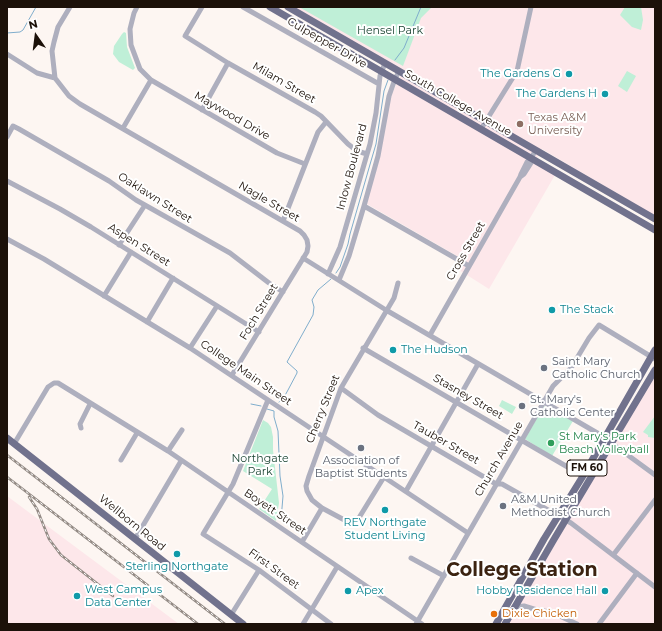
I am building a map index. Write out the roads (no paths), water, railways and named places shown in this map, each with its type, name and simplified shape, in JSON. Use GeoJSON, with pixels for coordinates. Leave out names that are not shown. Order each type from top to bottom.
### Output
{"type":"FeatureCollection","features":[{"type":"Feature","properties":{"kind":"main road","name":"South College Avenue"},"geometry":{"type":"LineString","coordinates":[[288,7],[655,219]]}},
{"type":"Feature","properties":{"kind":"main road","name":"South College Avenue"},"geometry":{"type":"LineString","coordinates":[[274,8],[655,230]]}},
{"type":"Feature","properties":{"kind":"main road"},"geometry":{"type":"LineString","coordinates":[[437,103],[442,96]]}},
{"type":"Feature","properties":{"kind":"main road"},"geometry":{"type":"LineString","coordinates":[[611,204],[615,196]]}},
{"type":"Feature","properties":{"kind":"main road","name":"FM 60"},"geometry":{"type":"LineString","coordinates":[[496,624],[654,355]]}},
{"type":"Feature","properties":{"kind":"main road","name":"FM 60"},"geometry":{"type":"LineString","coordinates":[[505,624],[565,520],[655,370]]}},
{"type":"Feature","properties":{"kind":"main road","name":"Wellborn Road"},"geometry":{"type":"LineString","coordinates":[[7,438],[243,624]]}},
{"type":"Feature","properties":{"kind":"street"},"geometry":{"type":"LineString","coordinates":[[7,54],[37,73],[55,78],[52,51],[58,28],[70,7]]}},
{"type":"Feature","properties":{"kind":"street","name":"Maywood Drive"},"geometry":{"type":"LineString","coordinates":[[137,7],[130,30],[131,45],[140,69],[151,80],[276,153],[305,164]]}},
{"type":"Feature","properties":{"kind":"street","name":"Milam Street"},"geometry":{"type":"LineString","coordinates":[[202,7],[185,36],[228,63],[315,112],[348,144],[357,151],[367,154]]}},
{"type":"Feature","properties":{"kind":"street","name":"Culpepper Drive"},"geometry":{"type":"LineString","coordinates":[[243,7],[379,84]]}},
{"type":"Feature","properties":{"kind":"street"},"geometry":{"type":"LineString","coordinates":[[481,129],[517,71],[531,7]]}},
{"type":"Feature","properties":{"kind":"street"},"geometry":{"type":"LineString","coordinates":[[202,110],[228,63]]}},
{"type":"Feature","properties":{"kind":"street","name":"Inlow Boulevard"},"geometry":{"type":"LineString","coordinates":[[328,274],[339,251],[367,154],[374,121],[381,71],[385,63]]}},
{"type":"Feature","properties":{"kind":"street","name":"Inlow Boulevard"},"geometry":{"type":"LineString","coordinates":[[339,280],[351,249],[364,206],[378,156],[388,102],[399,71]]}},
{"type":"Feature","properties":{"kind":"street","name":"Nagle Street"},"geometry":{"type":"LineString","coordinates":[[55,78],[69,96],[75,101],[300,231],[307,240],[308,246],[307,252],[303,258]]}},
{"type":"Feature","properties":{"kind":"street"},"geometry":{"type":"LineString","coordinates":[[122,128],[151,80]]}},
{"type":"Feature","properties":{"kind":"street"},"geometry":{"type":"LineString","coordinates":[[283,221],[318,132],[326,122]]}},
{"type":"Feature","properties":{"kind":"street","name":"Oaklawn Street"},"geometry":{"type":"LineString","coordinates":[[7,137],[13,126],[103,177],[145,205],[230,253],[283,292]]}},
{"type":"Feature","properties":{"kind":"street","name":"Cross Street"},"geometry":{"type":"LineString","coordinates":[[430,335],[520,177],[524,174],[531,163],[531,158],[536,150]]}},
{"type":"Feature","properties":{"kind":"street","name":"Aspen Street"},"geometry":{"type":"LineString","coordinates":[[7,181],[60,209],[119,244],[259,332]]}},
{"type":"Feature","properties":{"kind":"street"},"geometry":{"type":"LineString","coordinates":[[119,244],[145,205]]}},
{"type":"Feature","properties":{"kind":"street"},"geometry":{"type":"LineString","coordinates":[[364,206],[469,266]]}},
{"type":"Feature","properties":{"kind":"street","name":"College Main Street"},"geometry":{"type":"LineString","coordinates":[[7,239],[44,259],[190,348],[468,533]]}},
{"type":"Feature","properties":{"kind":"street"},"geometry":{"type":"LineString","coordinates":[[104,296],[131,252]]}},
{"type":"Feature","properties":{"kind":"street"},"geometry":{"type":"LineString","coordinates":[[303,258],[386,310],[604,438],[655,475]]}},
{"type":"Feature","properties":{"kind":"street","name":"Foch Street"},"geometry":{"type":"LineString","coordinates":[[232,375],[303,258]]}},
{"type":"Feature","properties":{"kind":"street"},"geometry":{"type":"LineString","coordinates":[[147,322],[173,278]]}},
{"type":"Feature","properties":{"kind":"street","name":"Cherry Street"},"geometry":{"type":"LineString","coordinates":[[384,476],[354,524],[350,524],[322,508],[309,496],[306,486],[341,388],[363,348],[394,298],[398,283]]}},
{"type":"Feature","properties":{"kind":"street"},"geometry":{"type":"LineString","coordinates":[[190,348],[217,306]]}},
{"type":"Feature","properties":{"kind":"street","name":"Church Avenue"},"geometry":{"type":"LineString","coordinates":[[418,623],[555,383],[571,368],[599,324],[610,332],[654,355]]}},
{"type":"Feature","properties":{"kind":"street","name":"Stasney Street"},"geometry":{"type":"LineString","coordinates":[[363,348],[583,476]]}},
{"type":"Feature","properties":{"kind":"street"},"geometry":{"type":"LineString","coordinates":[[406,491],[478,364]]}},
{"type":"Feature","properties":{"kind":"street","name":"Boyett Street"},"geometry":{"type":"LineString","coordinates":[[14,444],[48,387],[54,382],[168,451],[418,623]]}},
{"type":"Feature","properties":{"kind":"street","name":"Tauber Street"},"geometry":{"type":"LineString","coordinates":[[341,388],[378,415],[496,484],[502,484],[565,520],[614,554],[655,587]]}},
{"type":"Feature","properties":{"kind":"street"},"geometry":{"type":"LineString","coordinates":[[228,493],[234,484],[268,400]]}},
{"type":"Feature","properties":{"kind":"street"},"geometry":{"type":"LineString","coordinates":[[80,428],[80,424],[90,404]]}},
{"type":"Feature","properties":{"kind":"street"},"geometry":{"type":"LineString","coordinates":[[168,451],[182,430]]}},
{"type":"Feature","properties":{"kind":"street"},"geometry":{"type":"LineString","coordinates":[[121,460],[137,433]]}},
{"type":"Feature","properties":{"kind":"street"},"geometry":{"type":"LineString","coordinates":[[135,539],[181,461]]}},
{"type":"Feature","properties":{"kind":"street","name":"First Street"},"geometry":{"type":"LineString","coordinates":[[228,493],[203,534],[259,570],[331,624]]}},
{"type":"Feature","properties":{"kind":"street"},"geometry":{"type":"LineString","coordinates":[[614,554],[655,500]]}},
{"type":"Feature","properties":{"kind":"street"},"geometry":{"type":"LineString","coordinates":[[302,542],[322,508]]}},
{"type":"Feature","properties":{"kind":"street"},"geometry":{"type":"LineString","coordinates":[[411,558],[444,576]]}},
{"type":"Feature","properties":{"kind":"street"},"geometry":{"type":"LineString","coordinates":[[302,624],[337,567]]}},
{"type":"Feature","properties":{"kind":"street"},"geometry":{"type":"LineString","coordinates":[[231,615],[259,570]]}},
{"type":"Feature","properties":{"kind":"street"},"geometry":{"type":"LineString","coordinates":[[599,624],[637,573]]}},
{"type":"Feature","properties":{"kind":"street"},"geometry":{"type":"LineString","coordinates":[[514,607],[524,606],[551,612],[577,624]]}},
{"type":"Feature","properties":{"kind":"waterway"},"geometry":{"type":"LineString","coordinates":[[7,33],[20,32],[23,30],[36,7]]}},
{"type":"Feature","properties":{"kind":"waterway"},"geometry":{"type":"LineString","coordinates":[[395,60],[404,48],[421,7]]}},
{"type":"Feature","properties":{"kind":"waterway"},"geometry":{"type":"LineString","coordinates":[[336,273],[340,267],[348,244],[376,144],[384,91],[388,80]]}},
{"type":"Feature","properties":{"kind":"waterway"},"geometry":{"type":"LineString","coordinates":[[279,402],[283,399],[297,373],[297,371],[287,362],[313,315],[314,307],[312,300],[318,290],[331,279]]}},
{"type":"Feature","properties":{"kind":"waterway"},"geometry":{"type":"LineString","coordinates":[[251,404],[261,406]]}},
{"type":"Feature","properties":{"kind":"waterway"},"geometry":{"type":"LineString","coordinates":[[267,409],[274,411],[278,431],[280,476],[283,496],[281,520]]}},
{"type":"Feature","properties":{"kind":"railway"},"geometry":{"type":"LineString","coordinates":[[7,455],[225,624]]}},
{"type":"Feature","properties":{"kind":"railway"},"geometry":{"type":"LineString","coordinates":[[7,477],[198,624]]}},
{"type":"Feature","properties":{"kind":"railway"},"geometry":{"type":"LineString","coordinates":[[29,497],[37,509],[49,539],[61,555],[113,596]]}},
{"type":"Feature","properties":{"kind":"place","name":"The Gardens G"},"geometry":{"type":"Point","coordinates":[569,74]}},
{"type":"Feature","properties":{"kind":"place","name":"The Gardens H"},"geometry":{"type":"Point","coordinates":[605,94]}},
{"type":"Feature","properties":{"kind":"place","name":"Texas A&M University"},"geometry":{"type":"Point","coordinates":[520,124]}},
{"type":"Feature","properties":{"kind":"place","name":"The Stack"},"geometry":{"type":"Point","coordinates":[552,310]}},
{"type":"Feature","properties":{"kind":"place","name":"The Hudson"},"geometry":{"type":"Point","coordinates":[393,350]}},
{"type":"Feature","properties":{"kind":"place","name":"Saint Mary Catholic Church"},"geometry":{"type":"Point","coordinates":[544,368]}},
{"type":"Feature","properties":{"kind":"place","name":"St. Mary's Catholic Center"},"geometry":{"type":"Point","coordinates":[522,406]}},
{"type":"Feature","properties":{"kind":"place","name":"St Mary's Park Beach Volleyball"},"geometry":{"type":"Point","coordinates":[551,443]}},
{"type":"Feature","properties":{"kind":"place","name":"Association of Baptist Students"},"geometry":{"type":"Point","coordinates":[361,448]}},
{"type":"Feature","properties":{"kind":"place","name":"A&M United Methodist Church"},"geometry":{"type":"Point","coordinates":[503,506]}},
{"type":"Feature","properties":{"kind":"place","name":"REV Northgate Student Living"},"geometry":{"type":"Point","coordinates":[385,510]}},
{"type":"Feature","properties":{"kind":"place","name":"Sterling Northgate"},"geometry":{"type":"Point","coordinates":[177,554]}},
{"type":"Feature","properties":{"kind":"place","name":"Apex"},"geometry":{"type":"Point","coordinates":[348,591]}},
{"type":"Feature","properties":{"kind":"place","name":"Hobby Residence Hall"},"geometry":{"type":"Point","coordinates":[605,591]}},
{"type":"Feature","properties":{"kind":"place","name":"West Campus Data Center"},"geometry":{"type":"Point","coordinates":[77,596]}},
{"type":"Feature","properties":{"kind":"place","name":"Dixie Chicken"},"geometry":{"type":"Point","coordinates":[494,614]}},
{"type":"Feature","properties":{"kind":"district","name":"College Station"},"geometry":{"type":"Point","coordinates":[522,570]}},
{"type":"Feature","properties":{"kind":"park label","name":"Hensel Park"},"geometry":{"type":"Point","coordinates":[390,31]}},
{"type":"Feature","properties":{"kind":"park label","name":"Northgate Park"},"geometry":{"type":"Point","coordinates":[260,465]}}]}
